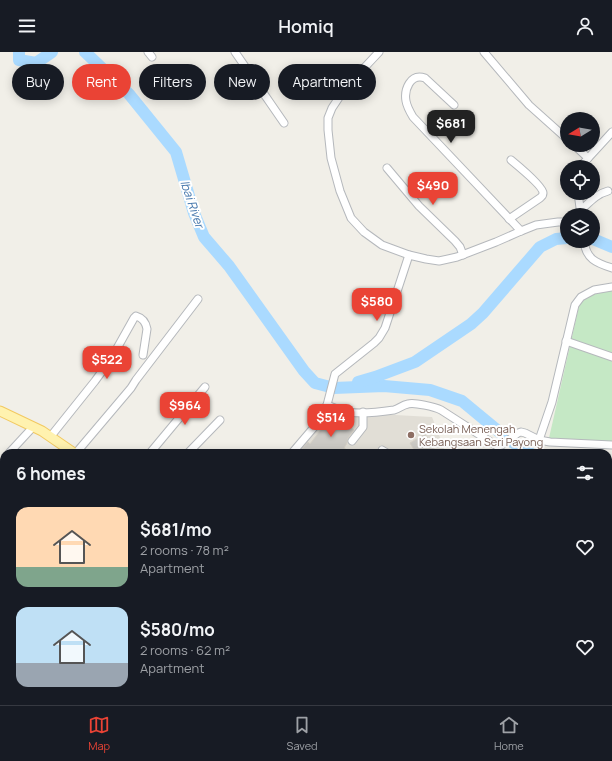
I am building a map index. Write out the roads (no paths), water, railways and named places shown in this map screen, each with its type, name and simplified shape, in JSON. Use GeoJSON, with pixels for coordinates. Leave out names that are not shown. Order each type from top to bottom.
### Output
{"type":"FeatureCollection","features":[{"type":"Feature","properties":{"kind":"main road"},"geometry":{"type":"LineString","coordinates":[[0,411],[33,426],[69,449]]}},
{"type":"Feature","properties":{"kind":"street"},"geometry":{"type":"LineString","coordinates":[[235,52],[284,123]]}},
{"type":"Feature","properties":{"kind":"street"},"geometry":{"type":"LineString","coordinates":[[379,52],[350,83],[332,108],[328,118],[331,158],[340,191],[351,218],[364,232],[382,245],[409,255],[439,261],[463,255],[496,242],[520,230],[536,225],[560,222]]}},
{"type":"Feature","properties":{"kind":"street"},"geometry":{"type":"LineString","coordinates":[[484,52],[529,105],[560,133]]}},
{"type":"Feature","properties":{"kind":"street"},"geometry":{"type":"LineString","coordinates":[[454,105],[425,78],[420,76],[416,77],[408,86],[406,101],[408,109],[413,117],[520,230]]}},
{"type":"Feature","properties":{"kind":"street"},"geometry":{"type":"LineString","coordinates":[[582,152],[588,158],[612,132]]}},
{"type":"Feature","properties":{"kind":"street"},"geometry":{"type":"LineString","coordinates":[[509,218],[543,196],[544,193],[541,186],[511,160]]}},
{"type":"Feature","properties":{"kind":"street"},"geometry":{"type":"LineString","coordinates":[[387,168],[420,206],[455,241],[460,247],[463,255]]}},
{"type":"Feature","properties":{"kind":"street"},"geometry":{"type":"LineString","coordinates":[[585,208],[596,196],[608,191]]}},
{"type":"Feature","properties":{"kind":"street"},"geometry":{"type":"LineString","coordinates":[[586,248],[588,254],[594,261],[612,268]]}},
{"type":"Feature","properties":{"kind":"street"},"geometry":{"type":"LineString","coordinates":[[295,449],[315,426],[327,402],[334,377],[338,371],[374,343],[385,328],[409,255]]}},
{"type":"Feature","properties":{"kind":"street"},"geometry":{"type":"LineString","coordinates":[[539,440],[552,402],[575,305],[581,296],[594,290],[612,287]]}},
{"type":"Feature","properties":{"kind":"street"},"geometry":{"type":"LineString","coordinates":[[78,449],[131,388],[198,299]]}},
{"type":"Feature","properties":{"kind":"street"},"geometry":{"type":"LineString","coordinates":[[51,436],[111,359],[136,316],[144,321],[147,330],[143,355]]}},
{"type":"Feature","properties":{"kind":"street"},"geometry":{"type":"LineString","coordinates":[[566,342],[612,357]]}},
{"type":"Feature","properties":{"kind":"street"},"geometry":{"type":"LineString","coordinates":[[153,449],[205,387]]}},
{"type":"Feature","properties":{"kind":"street"},"geometry":{"type":"LineString","coordinates":[[327,402],[345,412],[394,410],[411,403],[436,408],[497,446],[502,445],[521,432],[539,440],[558,443],[612,446]]}},
{"type":"Feature","properties":{"kind":"street"},"geometry":{"type":"LineString","coordinates":[[352,441],[361,432],[363,427],[364,412]]}},
{"type":"Feature","properties":{"kind":"street"},"geometry":{"type":"LineString","coordinates":[[192,449],[220,420]]}},
{"type":"Feature","properties":{"kind":"street"},"geometry":{"type":"LineString","coordinates":[[13,449],[33,426]]}},
{"type":"Feature","properties":{"kind":"waterway","name":"Ibai River"},"geometry":{"type":"LineString","coordinates":[[19,52],[19,60],[36,63],[52,52]]}},
{"type":"Feature","properties":{"kind":"waterway","name":"Ibai River"},"geometry":{"type":"LineString","coordinates":[[85,52],[129,94],[176,152],[194,213],[204,237],[229,266],[304,371],[315,383],[334,388],[384,386],[430,390],[462,401],[509,440],[524,449]]}},
{"type":"Feature","properties":{"kind":"waterway"},"geometry":{"type":"LineString","coordinates":[[358,382],[415,362],[471,324],[483,313],[540,247],[556,239],[560,239]]}},
{"type":"Feature","properties":{"kind":"waterway"},"geometry":{"type":"LineString","coordinates":[[600,242],[612,247]]}},
{"type":"Feature","properties":{"kind":"place","name":"Sekolah Menengah Kebangsaan Seri Payong"},"geometry":{"type":"Point","coordinates":[411,435]}}]}
